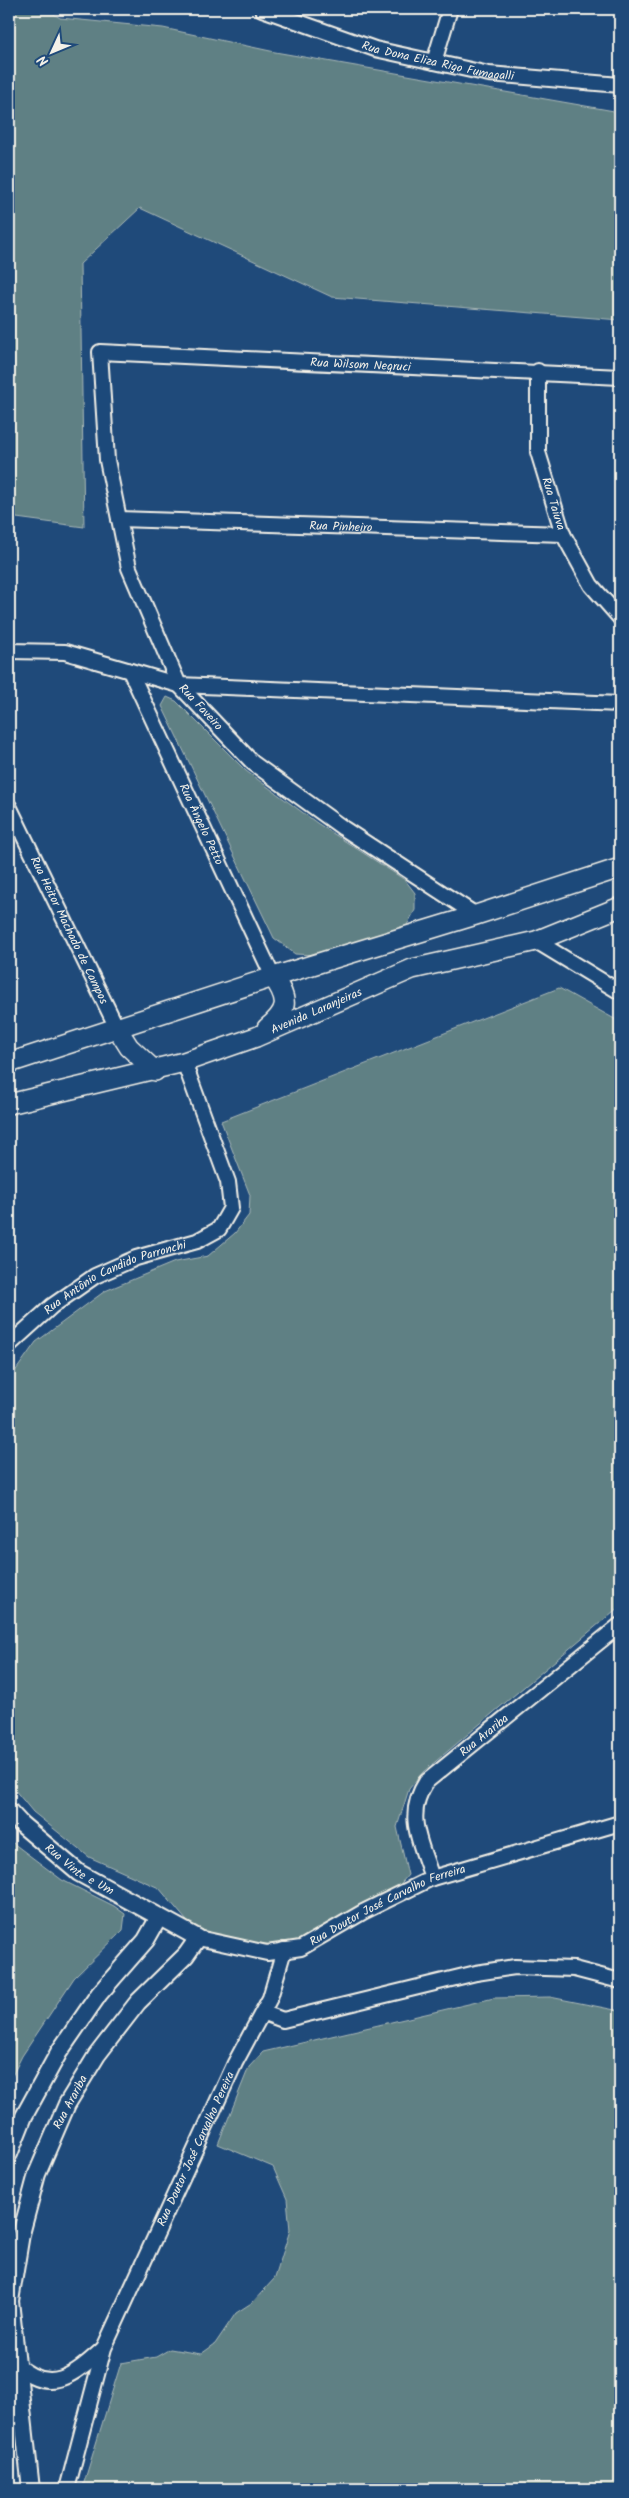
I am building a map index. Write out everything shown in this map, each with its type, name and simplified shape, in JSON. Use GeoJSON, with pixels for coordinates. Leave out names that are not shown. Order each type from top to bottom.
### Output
{"type":"FeatureCollection","features":[{"type":"Feature","properties":{"kind":"main road"},"geometry":{"type":"LineString","coordinates":[[9,1063],[273,977],[476,915],[620,868]]}},
{"type":"Feature","properties":{"kind":"main road","name":"Avenida Laranjeiras"},"geometry":{"type":"LineString","coordinates":[[9,1104],[155,1071],[184,1062],[256,1037],[412,969],[536,941],[620,907]]}},
{"type":"Feature","properties":{"kind":"main road"},"geometry":{"type":"LineString","coordinates":[[256,1037],[280,1017],[285,1006],[284,992],[273,977]]}},
{"type":"Feature","properties":{"kind":"main road"},"geometry":{"type":"LineString","coordinates":[[117,1028],[129,1046],[155,1071]]}},
{"type":"Feature","properties":{"kind":"street","name":"Rua Dona Eliza Rigo Fumagalli"},"geometry":{"type":"LineString","coordinates":[[262,9],[375,49],[489,74],[620,85]]}},
{"type":"Feature","properties":{"kind":"street"},"geometry":{"type":"LineString","coordinates":[[434,62],[450,9]]}},
{"type":"Feature","properties":{"kind":"street","name":"Rua Wilsom Negruci"},"geometry":{"type":"LineString","coordinates":[[100,352],[538,371],[620,377]]}},
{"type":"Feature","properties":{"kind":"street","name":"Rua Faveiro"},"geometry":{"type":"LineString","coordinates":[[100,352],[108,460],[129,568],[179,685],[253,763],[343,828],[476,915]]}},
{"type":"Feature","properties":{"kind":"street","name":"Rua Taiuva"},"geometry":{"type":"LineString","coordinates":[[538,371],[538,452],[563,534],[591,585],[620,618]]}},
{"type":"Feature","properties":{"kind":"street","name":"Rua Pinheiro"},"geometry":{"type":"LineString","coordinates":[[119,518],[563,534]]}},
{"type":"Feature","properties":{"kind":"street"},"geometry":{"type":"LineString","coordinates":[[9,650],[65,652],[179,685],[620,704]]}},
{"type":"Feature","properties":{"kind":"street","name":"Rua Ângelo Petto"},"geometry":{"type":"LineString","coordinates":[[130,671],[273,977]]}},
{"type":"Feature","properties":{"kind":"street","name":"Rua Heitor Machado de Campos"},"geometry":{"type":"LineString","coordinates":[[9,806],[117,1028]]}},
{"type":"Feature","properties":{"kind":"street"},"geometry":{"type":"LineString","coordinates":[[536,941],[620,992]]}},
{"type":"Feature","properties":{"kind":"street","name":"Rua Antônio Candido Parronchi"},"geometry":{"type":"LineString","coordinates":[[9,1346],[52,1306],[95,1276],[136,1258],[197,1241],[219,1229],[231,1208],[228,1182],[184,1062]]}},
{"type":"Feature","properties":{"kind":"street","name":"Rua Arariba"},"geometry":{"type":"LineString","coordinates":[[432,1878],[414,1818],[418,1795],[426,1782],[620,1625]]}},
{"type":"Feature","properties":{"kind":"street","name":"Rua Vinte e Um"},"geometry":{"type":"LineString","coordinates":[[9,1811],[21,1824],[79,1873],[159,1917]]}},
{"type":"Feature","properties":{"kind":"street","name":"Rua Doutor José Carvalho Ferreira"},"geometry":{"type":"LineString","coordinates":[[159,1917],[198,1938],[267,1952],[301,1948],[363,1912],[432,1878],[620,1823]]}},
{"type":"Feature","properties":{"kind":"street"},"geometry":{"type":"LineString","coordinates":[[9,2154],[24,2116],[59,2052],[99,1994],[146,1940],[159,1917]]}},
{"type":"Feature","properties":{"kind":"street","name":"Rua Arariba"},"geometry":{"type":"LineString","coordinates":[[31,2489],[9,2301],[27,2206],[49,2143],[67,2104],[97,2054],[138,2002],[186,1955],[198,1938]]}},
{"type":"Feature","properties":{"kind":"street","name":"Rua Doutor José Carvalho Pereira"},"geometry":{"type":"LineString","coordinates":[[67,2489],[104,2348],[235,2062],[264,2013],[278,1975],[284,1950]]}},
{"type":"Feature","properties":{"kind":"street"},"geometry":{"type":"LineString","coordinates":[[264,2013],[283,2020],[486,1971],[515,1966],[574,1969],[620,1981]]}},
{"type":"Feature","properties":{"kind":"street","name":"Rua Doutor José Carvalho Pereira"},"geometry":{"type":"LineString","coordinates":[[15,2363],[23,2371],[42,2379],[63,2379],[80,2370],[104,2348]]}},
{"type":"Feature","properties":{"kind":"green space"},"geometry":{"type":"Polygon","coordinates":[[[9,9],[46,9],[60,18],[163,28],[275,52],[620,112],[620,320],[332,297],[140,208],[80,264],[84,527],[9,517],[9,9]]]}},
{"type":"Feature","properties":{"kind":"green space"},"geometry":{"type":"Polygon","coordinates":[[[167,697],[176,701],[246,771],[317,823],[405,880],[415,893],[415,910],[406,927],[314,955],[295,954],[274,938],[162,706],[167,697]]]}},
{"type":"Feature","properties":{"kind":"green space"},"geometry":{"type":"Polygon","coordinates":[[[559,988],[620,1022],[620,1606],[423,1772],[409,1789],[397,1827],[408,1875],[397,1888],[309,1937],[278,1946],[216,1937],[192,1927],[159,1888],[89,1857],[33,1812],[9,1783],[9,1380],[36,1342],[105,1291],[175,1262],[208,1256],[235,1233],[249,1215],[250,1195],[221,1121],[559,988]]]}},
{"type":"Feature","properties":{"kind":"green space"},"geometry":{"type":"Polygon","coordinates":[[[9,1840],[62,1880],[114,1906],[125,1914],[123,1930],[74,1978],[22,2056],[9,2082],[9,1840]]]}},
{"type":"Feature","properties":{"kind":"green space"},"geometry":{"type":"Polygon","coordinates":[[[550,1997],[620,2011],[620,2489],[82,2489],[121,2363],[156,2357],[170,2349],[201,2354],[215,2344],[236,2313],[253,2302],[275,2278],[290,2230],[287,2199],[273,2167],[218,2144],[249,2067],[263,2052],[494,1998],[550,1997]]]}}]}
